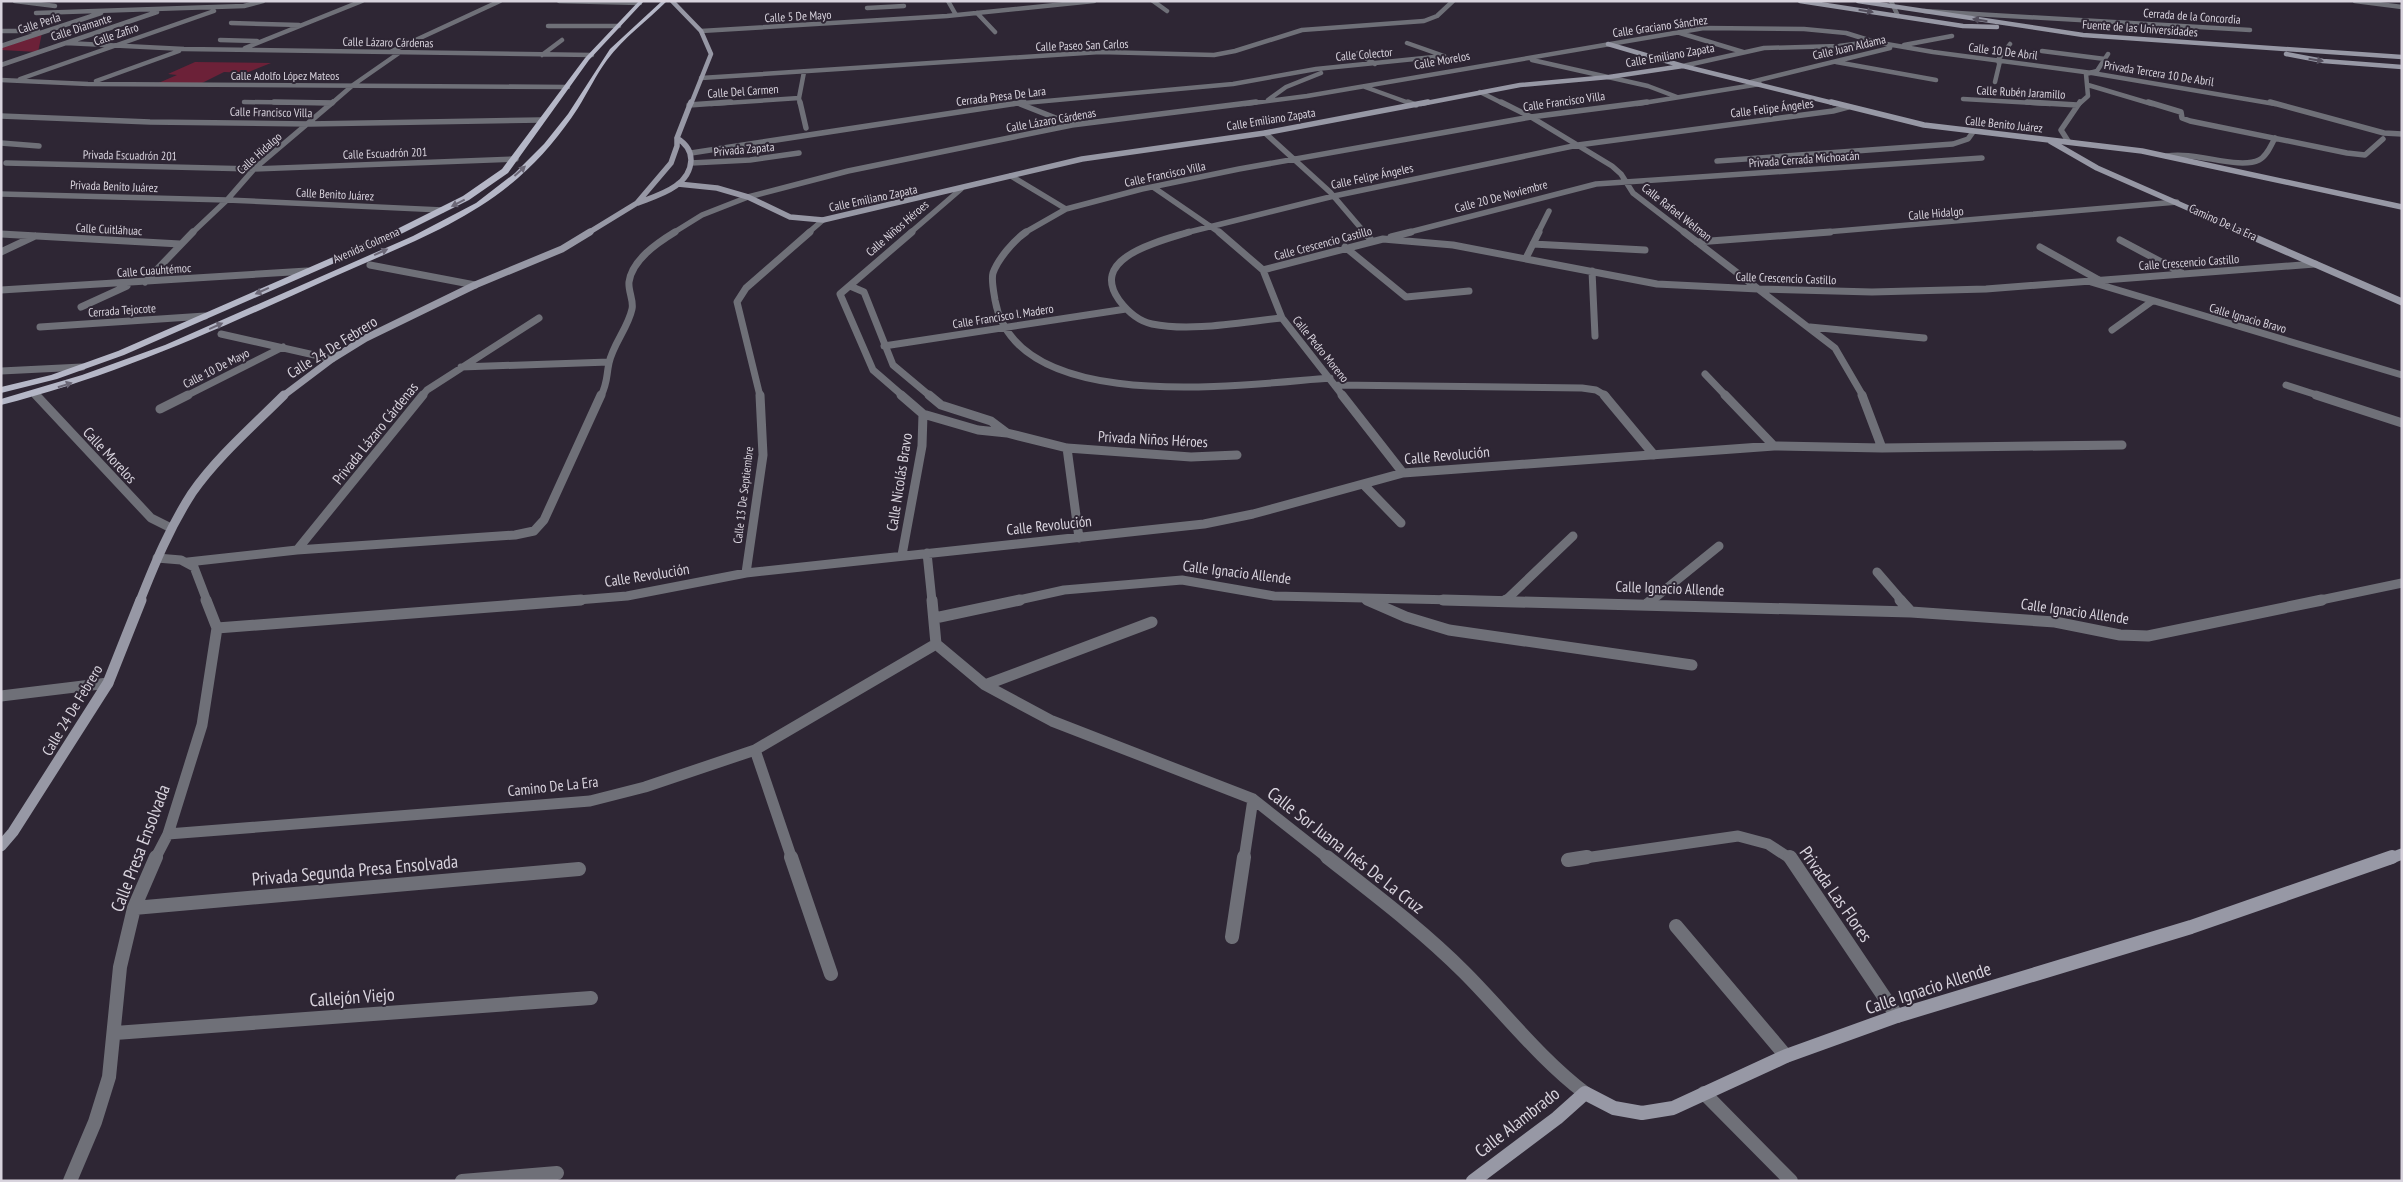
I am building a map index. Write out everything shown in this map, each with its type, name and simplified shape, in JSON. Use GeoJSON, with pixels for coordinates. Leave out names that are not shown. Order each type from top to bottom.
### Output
{"type":"FeatureCollection","features":[{"type":"Feature","properties":{"kind":"main road","name":"Avenida Colmena"},"geometry":{"type":"LineString","coordinates":[[1,402],[84,380],[163,350],[422,234],[489,196],[542,151],[570,116],[605,60],[625,35],[665,1]]}},
{"type":"Feature","properties":{"kind":"main road","name":"Avenida Colmena"},"geometry":{"type":"LineString","coordinates":[[1,390],[82,367],[147,342],[307,272],[442,210],[479,190],[505,171],[516,159],[542,120],[592,55],[641,2]]}},
{"type":"Feature","properties":{"kind":"street"},"geometry":{"type":"LineString","coordinates":[[15,1],[55,6]]}},
{"type":"Feature","properties":{"kind":"street"},"geometry":{"type":"LineString","coordinates":[[36,13],[250,6],[263,1]]}},
{"type":"Feature","properties":{"kind":"street"},"geometry":{"type":"LineString","coordinates":[[240,50],[362,1]]}},
{"type":"Feature","properties":{"kind":"street"},"geometry":{"type":"LineString","coordinates":[[389,52],[500,1]]}},
{"type":"Feature","properties":{"kind":"street"},"geometry":{"type":"LineString","coordinates":[[559,1],[641,2]]}},
{"type":"Feature","properties":{"kind":"street","name":"Calle 24 De Febrero"},"geometry":{"type":"LineString","coordinates":[[1,846],[13,832],[108,683],[157,558],[171,528],[193,492],[214,466],[289,390],[332,359],[366,338],[476,285],[562,249],[637,203],[671,163],[676,154],[677,138],[710,54],[701,31],[672,1]]}},
{"type":"Feature","properties":{"kind":"street"},"geometry":{"type":"LineString","coordinates":[[864,1],[872,20]]}},
{"type":"Feature","properties":{"kind":"street"},"geometry":{"type":"LineString","coordinates":[[948,1],[956,15]]}},
{"type":"Feature","properties":{"kind":"street"},"geometry":{"type":"LineString","coordinates":[[1014,1],[1022,9]]}},
{"type":"Feature","properties":{"kind":"street","name":"Calle 5 De Mayo"},"geometry":{"type":"LineString","coordinates":[[701,31],[956,15],[1094,1]]}},
{"type":"Feature","properties":{"kind":"street"},"geometry":{"type":"LineString","coordinates":[[1153,1],[1167,11]]}},
{"type":"Feature","properties":{"kind":"street","name":"Calle Paseo San Carlos"},"geometry":{"type":"LineString","coordinates":[[701,78],[1093,53],[1214,55],[1236,51],[1302,30],[1424,21],[1437,16],[1453,1]]}},
{"type":"Feature","properties":{"kind":"street"},"geometry":{"type":"LineString","coordinates":[[1800,1],[1970,27],[2028,27]]}},
{"type":"Feature","properties":{"kind":"street"},"geometry":{"type":"LineString","coordinates":[[1858,1],[2028,27]]}},
{"type":"Feature","properties":{"kind":"street"},"geometry":{"type":"LineString","coordinates":[[1891,1],[1898,16]]}},
{"type":"Feature","properties":{"kind":"street"},"geometry":{"type":"LineString","coordinates":[[2355,1],[2402,7]]}},
{"type":"Feature","properties":{"kind":"street"},"geometry":{"type":"LineString","coordinates":[[867,8],[904,6]]}},
{"type":"Feature","properties":{"kind":"street","name":"Calle Zafiro"},"geometry":{"type":"LineString","coordinates":[[14,81],[225,7]]}},
{"type":"Feature","properties":{"kind":"street","name":"Calle Diamante"},"geometry":{"type":"LineString","coordinates":[[1,65],[168,8]]}},
{"type":"Feature","properties":{"kind":"street","name":"Calle Perla"},"geometry":{"type":"LineString","coordinates":[[1,46],[111,10]]}},
{"type":"Feature","properties":{"kind":"street","name":"Cerrada de la Concordia"},"geometry":{"type":"LineString","coordinates":[[1924,11],[2250,30]]}},
{"type":"Feature","properties":{"kind":"street"},"geometry":{"type":"LineString","coordinates":[[977,13],[994,32]]}},
{"type":"Feature","properties":{"kind":"street"},"geometry":{"type":"LineString","coordinates":[[231,23],[305,25]]}},
{"type":"Feature","properties":{"kind":"street"},"geometry":{"type":"LineString","coordinates":[[548,26],[619,26]]}},
{"type":"Feature","properties":{"kind":"street","name":"Fuente de las Universidades"},"geometry":{"type":"LineString","coordinates":[[2028,27],[2107,37],[2402,57]]}},
{"type":"Feature","properties":{"kind":"street","name":"Calle Graciano Sánchez"},"geometry":{"type":"LineString","coordinates":[[1526,58],[1704,28],[1829,30]]}},
{"type":"Feature","properties":{"kind":"street","name":"Calle 10 De Abril"},"geometry":{"type":"LineString","coordinates":[[1829,30],[1896,46],[2092,73]]}},
{"type":"Feature","properties":{"kind":"street"},"geometry":{"type":"LineString","coordinates":[[1,31],[50,31]]}},
{"type":"Feature","properties":{"kind":"street"},"geometry":{"type":"LineString","coordinates":[[1677,32],[1744,52]]}},
{"type":"Feature","properties":{"kind":"street","name":"Calle Juan Aldama"},"geometry":{"type":"LineString","coordinates":[[1750,82],[1830,61],[1952,36]]}},
{"type":"Feature","properties":{"kind":"street"},"geometry":{"type":"LineString","coordinates":[[220,40],[263,41]]}},
{"type":"Feature","properties":{"kind":"street"},"geometry":{"type":"LineString","coordinates":[[542,55],[562,40]]}},
{"type":"Feature","properties":{"kind":"street","name":"Calle Emiliano Zapata"},"geometry":{"type":"LineString","coordinates":[[678,184],[717,188],[748,197],[790,217],[823,220],[862,213],[1082,160],[1265,132],[1537,82],[1609,77],[1683,66],[1764,48],[1839,46],[1875,42]]}},
{"type":"Feature","properties":{"kind":"street","name":"Calle Lázaro Cárdenas"},"geometry":{"type":"LineString","coordinates":[[66,43],[184,49],[592,55]]}},
{"type":"Feature","properties":{"kind":"street","name":"Calle Colector"},"geometry":{"type":"LineString","coordinates":[[1316,69],[1444,56],[1407,43]]}},
{"type":"Feature","properties":{"kind":"street","name":"Calle Benito Juárez"},"geometry":{"type":"LineString","coordinates":[[1608,44],[1683,66],[1924,125],[1973,132],[2068,141],[2167,156],[2402,207]]}},
{"type":"Feature","properties":{"kind":"street"},"geometry":{"type":"LineString","coordinates":[[1995,82],[1999,61],[2010,44]]}},
{"type":"Feature","properties":{"kind":"street","name":"Fuente de las Universidades"},"geometry":{"type":"LineString","coordinates":[[2252,46],[2323,61],[2402,67]]}},
{"type":"Feature","properties":{"kind":"street"},"geometry":{"type":"LineString","coordinates":[[88,84],[184,49]]}},
{"type":"Feature","properties":{"kind":"street"},"geometry":{"type":"LineString","coordinates":[[2042,51],[2105,59]]}},
{"type":"Feature","properties":{"kind":"street","name":"Calle Hidalgo"},"geometry":{"type":"LineString","coordinates":[[145,282],[180,244],[227,200],[254,169],[353,85],[399,53]]}},
{"type":"Feature","properties":{"kind":"street"},"geometry":{"type":"LineString","coordinates":[[1358,53],[1375,64]]}},
{"type":"Feature","properties":{"kind":"street"},"geometry":{"type":"LineString","coordinates":[[2068,141],[2061,130],[2077,105],[2088,96],[2086,74],[2097,71],[2108,54]]}},
{"type":"Feature","properties":{"kind":"street"},"geometry":{"type":"LineString","coordinates":[[1526,58],[1648,86],[1681,98]]}},
{"type":"Feature","properties":{"kind":"street","name":"Calle Morelos"},"geometry":{"type":"LineString","coordinates":[[1361,87],[1526,58]]}},
{"type":"Feature","properties":{"kind":"street"},"geometry":{"type":"LineString","coordinates":[[1830,61],[1936,80]]}},
{"type":"Feature","properties":{"kind":"street","name":"Cerrada Presa De Lara"},"geometry":{"type":"LineString","coordinates":[[691,153],[1017,103],[1233,84],[1316,69]]}},
{"type":"Feature","properties":{"kind":"street"},"geometry":{"type":"LineString","coordinates":[[736,70],[754,74]]}},
{"type":"Feature","properties":{"kind":"street"},"geometry":{"type":"LineString","coordinates":[[804,72],[800,98],[806,128]]}},
{"type":"Feature","properties":{"kind":"street"},"geometry":{"type":"LineString","coordinates":[[1267,101],[1286,87],[1322,73]]}},
{"type":"Feature","properties":{"kind":"street","name":"Privada Tercera 10 De Abril"},"geometry":{"type":"LineString","coordinates":[[2092,73],[2265,101],[2384,133],[2402,134]]}},
{"type":"Feature","properties":{"kind":"street","name":"Calle Adolfo López Mateos"},"geometry":{"type":"LineString","coordinates":[[1,80],[88,84],[568,87]]}},
{"type":"Feature","properties":{"kind":"street","name":"Calle Francisco Villa"},"geometry":{"type":"LineString","coordinates":[[1330,378],[1208,387],[1153,387],[1090,380],[1041,361],[1022,347],[1003,327],[995,300],[994,274],[1004,256],[1020,236],[1041,222],[1066,209],[1153,187],[1531,117],[1681,98],[1760,84]]}},
{"type":"Feature","properties":{"kind":"street"},"geometry":{"type":"LineString","coordinates":[[2088,85],[2181,112],[2183,114],[2182,118],[2190,121],[2360,155],[2365,154],[2383,138]]}},
{"type":"Feature","properties":{"kind":"street"},"geometry":{"type":"LineString","coordinates":[[1361,87],[1416,105]]}},
{"type":"Feature","properties":{"kind":"street","name":"Calle Lázaro Cárdenas"},"geometry":{"type":"LineString","coordinates":[[748,197],[848,171],[1072,124],[1267,101],[1361,87]]}},
{"type":"Feature","properties":{"kind":"street","name":"Calle Rafael Welman"},"geometry":{"type":"LineString","coordinates":[[1480,92],[1531,117],[1612,166],[1633,193],[1835,348],[1855,381],[1882,448]]}},
{"type":"Feature","properties":{"kind":"street","name":"Calle Del Carmen"},"geometry":{"type":"LineString","coordinates":[[689,105],[800,98]]}},
{"type":"Feature","properties":{"kind":"street","name":"Calle Rubén Jaramillo"},"geometry":{"type":"LineString","coordinates":[[1963,99],[2077,105]]}},
{"type":"Feature","properties":{"kind":"street"},"geometry":{"type":"LineString","coordinates":[[244,102],[332,103]]}},
{"type":"Feature","properties":{"kind":"street"},"geometry":{"type":"LineString","coordinates":[[1017,103],[1072,124]]}},
{"type":"Feature","properties":{"kind":"street","name":"Calle Felipe Ángeles"},"geometry":{"type":"LineString","coordinates":[[1282,318],[1181,327],[1140,320],[1126,309],[1112,290],[1112,278],[1116,268],[1125,257],[1144,246],[1210,225],[1334,196],[1578,145],[1833,111],[1848,107]]}},
{"type":"Feature","properties":{"kind":"street","name":"Calle Francisco Villa"},"geometry":{"type":"LineString","coordinates":[[1,116],[150,122],[309,124],[542,120]]}},
{"type":"Feature","properties":{"kind":"street"},"geometry":{"type":"LineString","coordinates":[[1265,132],[1334,196],[1372,241]]}},
{"type":"Feature","properties":{"kind":"street"},"geometry":{"type":"LineString","coordinates":[[1717,161],[1953,144],[1968,139],[1973,132]]}},
{"type":"Feature","properties":{"kind":"street"},"geometry":{"type":"LineString","coordinates":[[637,203],[678,184],[691,163],[691,153],[687,146],[677,138]]}},
{"type":"Feature","properties":{"kind":"street"},"geometry":{"type":"LineString","coordinates":[[2167,156],[2186,154],[2240,161],[2258,160],[2263,157],[2276,138]]}},
{"type":"Feature","properties":{"kind":"street","name":"Camino De La Era"},"geometry":{"type":"LineString","coordinates":[[2046,139],[2097,168],[2402,302]]}},
{"type":"Feature","properties":{"kind":"street"},"geometry":{"type":"LineString","coordinates":[[1,143],[39,146]]}},
{"type":"Feature","properties":{"kind":"street"},"geometry":{"type":"LineString","coordinates":[[1,151],[18,145]]}},
{"type":"Feature","properties":{"kind":"street","name":"Privada Zapata"},"geometry":{"type":"LineString","coordinates":[[691,163],[750,160],[799,153]]}},
{"type":"Feature","properties":{"kind":"street","name":"Privada Cerrada Michoacán"},"geometry":{"type":"LineString","coordinates":[[1626,182],[1982,158]]}},
{"type":"Feature","properties":{"kind":"street","name":"Calle Escuadrón 201"},"geometry":{"type":"LineString","coordinates":[[254,169],[516,159]]}},
{"type":"Feature","properties":{"kind":"street","name":"Privada Escuadrón 201"},"geometry":{"type":"LineString","coordinates":[[6,163],[254,169]]}},
{"type":"Feature","properties":{"kind":"street"},"geometry":{"type":"LineString","coordinates":[[1011,176],[1066,209]]}},
{"type":"Feature","properties":{"kind":"street","name":"Calle 20 De Noviembre"},"geometry":{"type":"LineString","coordinates":[[1383,239],[1583,186],[1626,182]]}},
{"type":"Feature","properties":{"kind":"street","name":"Calle Pedro Moreno"},"geometry":{"type":"LineString","coordinates":[[1153,187],[1210,225],[1263,270],[1282,318],[1403,473]]}},
{"type":"Feature","properties":{"kind":"street","name":"Calle Niños Héroes"},"geometry":{"type":"LineString","coordinates":[[850,286],[961,189]]}},
{"type":"Feature","properties":{"kind":"street","name":"Privada Benito Juárez"},"geometry":{"type":"LineString","coordinates":[[1,194],[227,200]]}},
{"type":"Feature","properties":{"kind":"street"},"geometry":{"type":"LineString","coordinates":[[157,558],[188,562],[297,550],[515,535],[534,531],[544,520],[608,380],[609,362],[633,308],[629,284],[632,272],[640,260],[660,241],[702,215],[748,197]]}},
{"type":"Feature","properties":{"kind":"street","name":"Calle Benito Juárez"},"geometry":{"type":"LineString","coordinates":[[227,200],[442,210]]}},
{"type":"Feature","properties":{"kind":"street","name":"Calle Hidalgo"},"geometry":{"type":"LineString","coordinates":[[1697,242],[1948,223],[2177,202]]}},
{"type":"Feature","properties":{"kind":"street"},"geometry":{"type":"LineString","coordinates":[[1526,258],[1549,211]]}},
{"type":"Feature","properties":{"kind":"street","name":"Calle 13 De Septiembre"},"geometry":{"type":"LineString","coordinates":[[746,573],[762,455],[760,392],[738,313],[737,302],[746,288],[823,220]]}},
{"type":"Feature","properties":{"kind":"street","name":"Calle Cuitláhuac"},"geometry":{"type":"LineString","coordinates":[[1,234],[180,244]]}},
{"type":"Feature","properties":{"kind":"street"},"geometry":{"type":"LineString","coordinates":[[1,252],[36,236]]}},
{"type":"Feature","properties":{"kind":"street","name":"Calle Crescencio Castillo"},"geometry":{"type":"LineString","coordinates":[[1263,270],[1345,247],[1383,239],[1453,245],[1677,286],[1758,289],[1872,292],[1967,290],[2315,264]]}},
{"type":"Feature","properties":{"kind":"street"},"geometry":{"type":"LineString","coordinates":[[2120,240],[2183,274]]}},
{"type":"Feature","properties":{"kind":"street"},"geometry":{"type":"LineString","coordinates":[[1532,244],[1645,250]]}},
{"type":"Feature","properties":{"kind":"street"},"geometry":{"type":"LineString","coordinates":[[1345,247],[1406,297],[1469,291]]}},
{"type":"Feature","properties":{"kind":"street"},"geometry":{"type":"LineString","coordinates":[[2040,247],[2099,280]]}},
{"type":"Feature","properties":{"kind":"street"},"geometry":{"type":"LineString","coordinates":[[370,265],[476,285]]}},
{"type":"Feature","properties":{"kind":"street"},"geometry":{"type":"LineString","coordinates":[[1592,271],[1595,336]]}},
{"type":"Feature","properties":{"kind":"street","name":"Calle Cuauhtémoc"},"geometry":{"type":"LineString","coordinates":[[1,290],[307,272]]}},
{"type":"Feature","properties":{"kind":"street","name":"Calle Ignacio Bravo"},"geometry":{"type":"LineString","coordinates":[[2088,281],[2152,302],[2402,376]]}},
{"type":"Feature","properties":{"kind":"street"},"geometry":{"type":"LineString","coordinates":[[81,307],[132,283]]}},
{"type":"Feature","properties":{"kind":"street"},"geometry":{"type":"LineString","coordinates":[[1007,433],[992,421],[951,409],[932,400],[893,365],[864,292],[850,286],[840,294],[873,370],[923,414],[978,430],[1007,433],[1067,448],[1079,538]]}},
{"type":"Feature","properties":{"kind":"street"},"geometry":{"type":"LineString","coordinates":[[2112,330],[2152,302]]}},
{"type":"Feature","properties":{"kind":"street","name":"Calle Francisco I. Madero"},"geometry":{"type":"LineString","coordinates":[[884,346],[1126,309]]}},
{"type":"Feature","properties":{"kind":"street","name":"Cerrada Tejocote"},"geometry":{"type":"LineString","coordinates":[[40,327],[205,316]]}},
{"type":"Feature","properties":{"kind":"street","name":"Privada Lázaro Cárdenas"},"geometry":{"type":"LineString","coordinates":[[297,550],[427,390],[460,367],[539,318]]}},
{"type":"Feature","properties":{"kind":"street"},"geometry":{"type":"LineString","coordinates":[[1810,327],[1924,338]]}},
{"type":"Feature","properties":{"kind":"street","name":"Calle 10 De Mayo"},"geometry":{"type":"LineString","coordinates":[[221,334],[332,359]]}},
{"type":"Feature","properties":{"kind":"street","name":"Calle 10 De Mayo"},"geometry":{"type":"LineString","coordinates":[[160,409],[282,347]]}},
{"type":"Feature","properties":{"kind":"street"},"geometry":{"type":"LineString","coordinates":[[460,367],[609,362]]}},
{"type":"Feature","properties":{"kind":"street"},"geometry":{"type":"LineString","coordinates":[[1,371],[82,367]]}},
{"type":"Feature","properties":{"kind":"street"},"geometry":{"type":"LineString","coordinates":[[1705,374],[1774,446]]}},
{"type":"Feature","properties":{"kind":"street"},"geometry":{"type":"LineString","coordinates":[[1336,385],[1582,388],[1596,390],[1608,398],[1654,455]]}},
{"type":"Feature","properties":{"kind":"street"},"geometry":{"type":"LineString","coordinates":[[2286,385],[2402,424]]}},
{"type":"Feature","properties":{"kind":"street","name":"Calle Morelos"},"geometry":{"type":"LineString","coordinates":[[35,394],[151,518],[171,528]]}},
{"type":"Feature","properties":{"kind":"street","name":"Calle Nicolás Bravo"},"geometry":{"type":"LineString","coordinates":[[902,555],[922,446],[923,414]]}},
{"type":"Feature","properties":{"kind":"street","name":"Calle Revolución"},"geometry":{"type":"LineString","coordinates":[[217,628],[627,596],[746,573],[1204,524],[1253,514],[1403,473],[1774,446],[1882,448],[2122,445]]}},
{"type":"Feature","properties":{"kind":"street","name":"Privada Niños Héroes"},"geometry":{"type":"LineString","coordinates":[[1067,448],[1190,457],[1237,455]]}},
{"type":"Feature","properties":{"kind":"street"},"geometry":{"type":"LineString","coordinates":[[1364,485],[1401,523]]}},
{"type":"Feature","properties":{"kind":"street"},"geometry":{"type":"LineString","coordinates":[[1505,601],[1573,536]]}},
{"type":"Feature","properties":{"kind":"street"},"geometry":{"type":"LineString","coordinates":[[1647,604],[1718,546]]}},
{"type":"Feature","properties":{"kind":"street"},"geometry":{"type":"LineString","coordinates":[[927,553],[935,618],[936,644]]}},
{"type":"Feature","properties":{"kind":"street","name":"Calle Presa Ensolvada"},"geometry":{"type":"LineString","coordinates":[[70,1181],[95,1122],[109,1077],[115,1033],[120,967],[134,908],[148,872],[168,834],[202,725],[217,628],[196,572],[188,562]]}},
{"type":"Feature","properties":{"kind":"street"},"geometry":{"type":"LineString","coordinates":[[1877,572],[1911,612]]}},
{"type":"Feature","properties":{"kind":"street","name":"Calle Ignacio Allende"},"geometry":{"type":"LineString","coordinates":[[935,618],[1064,590],[1182,580],[1274,596],[1911,612],[2055,622],[2120,635],[2148,636],[2402,584]]}},
{"type":"Feature","properties":{"kind":"street"},"geometry":{"type":"LineString","coordinates":[[1363,598],[1384,610],[1406,618],[1457,632],[1692,665]]}},
{"type":"Feature","properties":{"kind":"street"},"geometry":{"type":"LineString","coordinates":[[985,685],[1152,622]]}},
{"type":"Feature","properties":{"kind":"street","name":"Camino De La Era"},"geometry":{"type":"LineString","coordinates":[[168,834],[590,801],[645,786],[755,750],[936,644]]}},
{"type":"Feature","properties":{"kind":"street","name":"Calle Sor Juana Inés De La Cruz"},"geometry":{"type":"LineString","coordinates":[[936,644],[985,685],[1052,721],[1253,798],[1417,928],[1463,971],[1564,1076],[1585,1093]]}},
{"type":"Feature","properties":{"kind":"street"},"geometry":{"type":"LineString","coordinates":[[1,696],[108,683]]}},
{"type":"Feature","properties":{"kind":"street"},"geometry":{"type":"LineString","coordinates":[[755,750],[831,974]]}},
{"type":"Feature","properties":{"kind":"street"},"geometry":{"type":"LineString","coordinates":[[1232,937],[1253,798]]}},
{"type":"Feature","properties":{"kind":"street","name":"Privada Las Flores"},"geometry":{"type":"LineString","coordinates":[[1568,860],[1738,836],[1755,838],[1770,844],[1794,861],[1897,1016]]}},
{"type":"Feature","properties":{"kind":"street","name":"Calle Ignacio Allende"},"geometry":{"type":"LineString","coordinates":[[1585,1093],[1614,1108],[1642,1113],[1673,1108],[1786,1056],[1897,1016],[2191,927],[2402,854]]}},
{"type":"Feature","properties":{"kind":"street","name":"Privada Segunda Presa Ensolvada"},"geometry":{"type":"LineString","coordinates":[[134,908],[579,869]]}},
{"type":"Feature","properties":{"kind":"street"},"geometry":{"type":"LineString","coordinates":[[1676,926],[1786,1056]]}},
{"type":"Feature","properties":{"kind":"street","name":"Callejón Viejo"},"geometry":{"type":"LineString","coordinates":[[115,1033],[591,998]]}},
{"type":"Feature","properties":{"kind":"street","name":"Calle Alambrado"},"geometry":{"type":"LineString","coordinates":[[1473,1181],[1557,1118],[1585,1093]]}},
{"type":"Feature","properties":{"kind":"street"},"geometry":{"type":"LineString","coordinates":[[1704,1093],[1791,1181]]}},
{"type":"Feature","properties":{"kind":"street"},"geometry":{"type":"LineString","coordinates":[[462,1181],[557,1173]]}},
{"type":"Feature","properties":{"kind":"shaded area"},"geometry":{"type":"Polygon","coordinates":[[[42,33],[38,52],[1,50],[1,46],[42,33]]]}},
{"type":"Feature","properties":{"kind":"shaded area"},"geometry":{"type":"Polygon","coordinates":[[[195,62],[271,63],[246,73],[224,72],[198,85],[156,84],[177,75],[168,74],[195,62]]]}}]}
